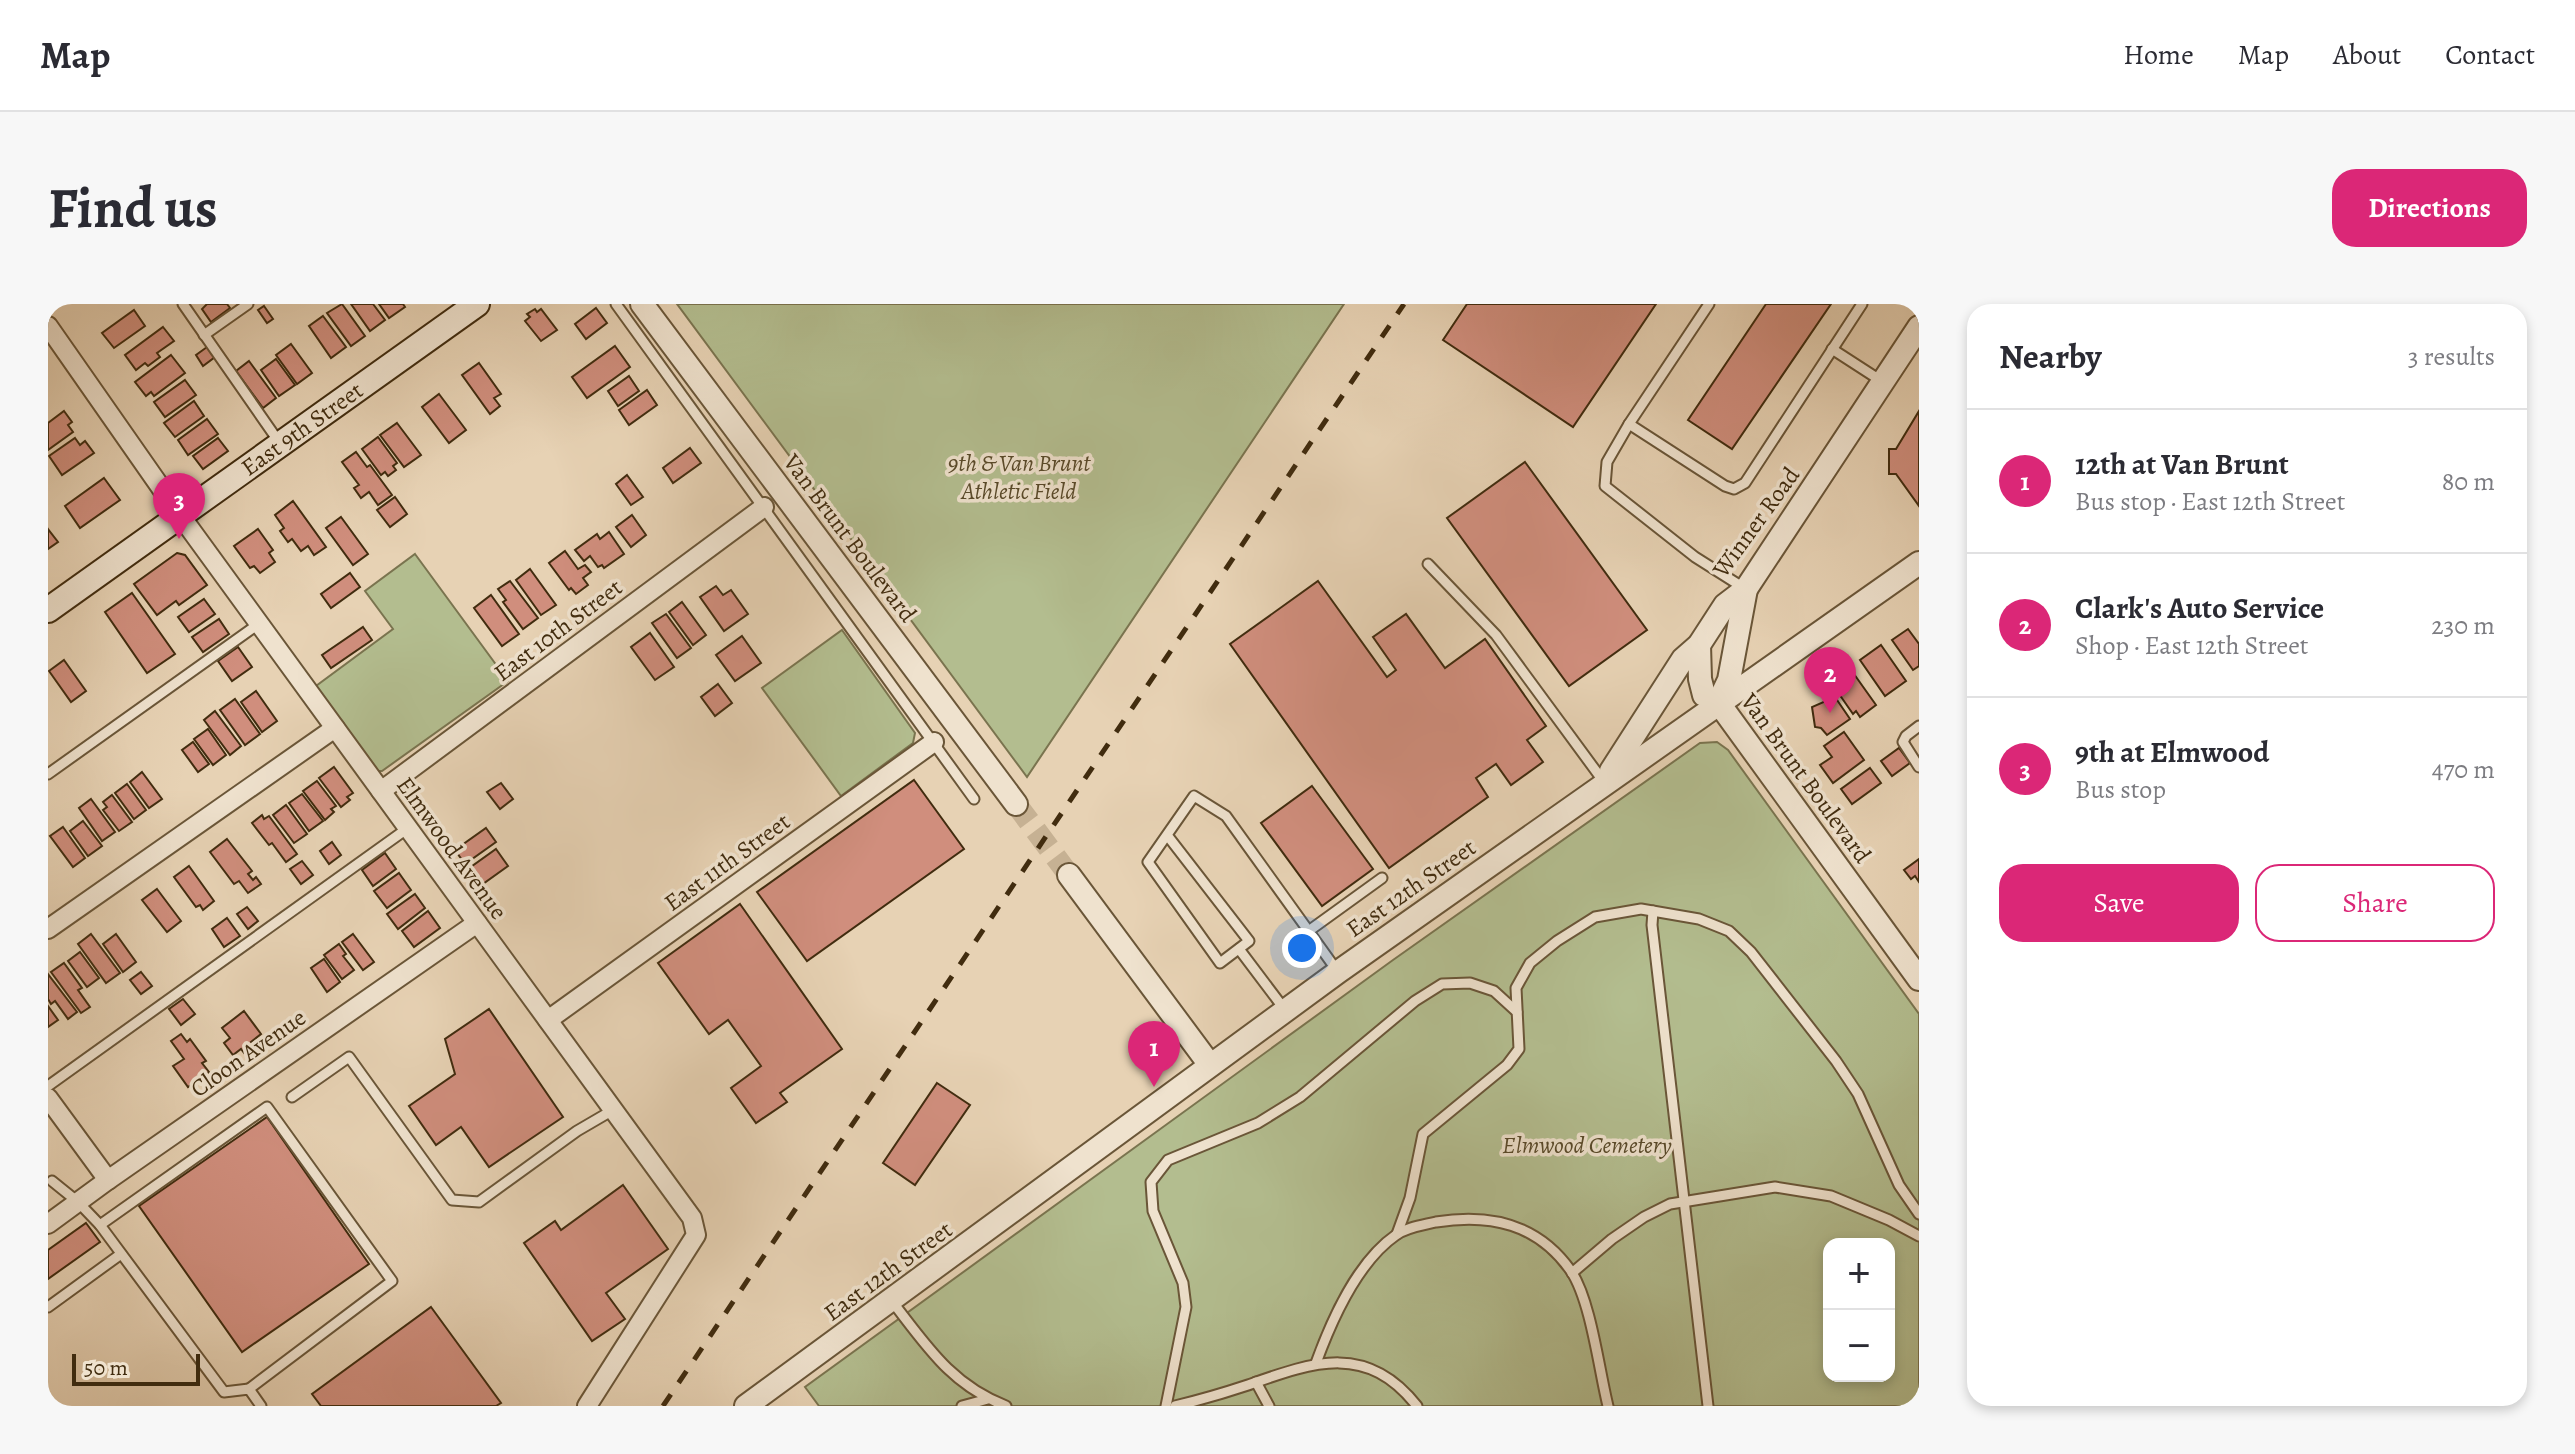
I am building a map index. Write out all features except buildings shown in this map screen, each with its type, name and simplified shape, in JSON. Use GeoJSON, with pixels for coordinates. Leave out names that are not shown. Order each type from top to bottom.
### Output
{"type":"FeatureCollection","features":[{"type":"Feature","properties":{"kind":"main road","name":"East 9th Street"},"geometry":{"type":"LineString","coordinates":[[48,610],[477,304]]}},
{"type":"Feature","properties":{"kind":"street","name":"Van Brunt Boulevard"},"geometry":{"type":"LineString","coordinates":[[642,304],[1016,804]]}},
{"type":"Feature","properties":{"kind":"street","name":"Elmwood Avenue"},"geometry":{"type":"LineString","coordinates":[[48,326],[180,515],[692,1218],[696,1235],[587,1406]]}},
{"type":"Feature","properties":{"kind":"street","name":"Winner Road"},"geometry":{"type":"LineString","coordinates":[[1604,782],[1683,659],[1699,645],[1725,605],[1746,589],[1919,327]]}},
{"type":"Feature","properties":{"kind":"street","name":"East 10th Street"},"geometry":{"type":"LineString","coordinates":[[381,791],[764,507]]}},
{"type":"Feature","properties":{"kind":"street","name":"East 12th Street"},"geometry":{"type":"LineString","coordinates":[[760,1402],[891,1300],[1338,972],[1919,563]]}},
{"type":"Feature","properties":{"kind":"street","name":"Van Brunt Boulevard"},"geometry":{"type":"LineString","coordinates":[[1746,589],[1729,680],[1718,702],[1919,979]]}},
{"type":"Feature","properties":{"kind":"street"},"geometry":{"type":"LineString","coordinates":[[1699,645],[1704,695],[1718,702]]}},
{"type":"Feature","properties":{"kind":"street"},"geometry":{"type":"LineString","coordinates":[[48,929],[335,728]]}},
{"type":"Feature","properties":{"kind":"street","name":"East 11th Street"},"geometry":{"type":"LineString","coordinates":[[548,1020],[934,742]]}},
{"type":"Feature","properties":{"kind":"street"},"geometry":{"type":"LineString","coordinates":[[1069,875],[1210,1065]]}},
{"type":"Feature","properties":{"kind":"street","name":"Cloon Avenue"},"geometry":{"type":"LineString","coordinates":[[48,1224],[477,923]]}},
{"type":"Feature","properties":{"kind":"street"},"geometry":{"type":"LineString","coordinates":[[48,1098],[108,1180]]}},
{"type":"Feature","properties":{"kind":"lane"},"geometry":{"type":"LineString","coordinates":[[183,304],[281,444]]}},
{"type":"Feature","properties":{"kind":"lane"},"geometry":{"type":"LineString","coordinates":[[204,335],[248,304]]}},
{"type":"Feature","properties":{"kind":"lane"},"geometry":{"type":"LineString","coordinates":[[616,304],[974,799]]}},
{"type":"Feature","properties":{"kind":"lane"},"geometry":{"type":"LineString","coordinates":[[1709,304],[1607,462],[1605,486],[1695,557],[1746,589]]}},
{"type":"Feature","properties":{"kind":"lane"},"geometry":{"type":"LineString","coordinates":[[1629,424],[1734,489],[1745,483],[1862,304]]}},
{"type":"Feature","properties":{"kind":"lane"},"geometry":{"type":"LineString","coordinates":[[1832,349],[1883,382]]}},
{"type":"Feature","properties":{"kind":"lane"},"geometry":{"type":"LineString","coordinates":[[1428,564],[1496,635],[1604,782]]}},
{"type":"Feature","properties":{"kind":"lane"},"geometry":{"type":"LineString","coordinates":[[48,774],[260,623]]}},
{"type":"Feature","properties":{"kind":"lane"},"geometry":{"type":"LineString","coordinates":[[1919,726],[1903,742],[1919,767]]}},
{"type":"Feature","properties":{"kind":"lane"},"geometry":{"type":"LineString","coordinates":[[1167,835],[1249,941],[1220,963],[1148,862],[1194,796],[1226,816],[1338,972]]}},
{"type":"Feature","properties":{"kind":"lane"},"geometry":{"type":"LineString","coordinates":[[48,1086],[408,828]]}},
{"type":"Feature","properties":{"kind":"lane"},"geometry":{"type":"LineString","coordinates":[[1310,930],[1382,878]]}},
{"type":"Feature","properties":{"kind":"lane"},"geometry":{"type":"LineString","coordinates":[[1397,1234],[1410,1198],[1423,1134],[1507,1065],[1519,1049],[1516,988],[1530,963],[1595,917],[1641,909],[1699,919],[1729,931],[1751,952],[1858,1094],[1899,1185],[1919,1214]]}},
{"type":"Feature","properties":{"kind":"lane"},"geometry":{"type":"LineString","coordinates":[[1653,911],[1652,925],[1708,1406]]}},
{"type":"Feature","properties":{"kind":"lane"},"geometry":{"type":"LineString","coordinates":[[1239,949],[1285,1011]]}},
{"type":"Feature","properties":{"kind":"lane"},"geometry":{"type":"LineString","coordinates":[[1166,1406],[1186,1307],[1183,1283],[1153,1211],[1151,1182],[1168,1160],[1258,1123],[1300,1097],[1415,1001],[1442,984],[1470,983],[1494,991],[1517,1012]]}},
{"type":"Feature","properties":{"kind":"lane"},"geometry":{"type":"LineString","coordinates":[[292,1097],[349,1057],[452,1200],[479,1202],[577,1131],[613,1110]]}},
{"type":"Feature","properties":{"kind":"lane"},"geometry":{"type":"LineString","coordinates":[[52,1181],[100,1225],[224,1392],[249,1389],[392,1281],[267,1107],[100,1225]]}},
{"type":"Feature","properties":{"kind":"lane"},"geometry":{"type":"LineString","coordinates":[[1572,1273],[1612,1239],[1670,1204],[1775,1187],[1831,1196],[1919,1236]]}},
{"type":"Feature","properties":{"kind":"lane"},"geometry":{"type":"LineString","coordinates":[[1316,1363],[1346,1293],[1371,1260],[1397,1234],[1421,1225],[1455,1219],[1498,1220],[1527,1230],[1553,1250],[1572,1273],[1584,1301],[1608,1406]]}},
{"type":"Feature","properties":{"kind":"lane"},"geometry":{"type":"LineString","coordinates":[[48,1307],[121,1254]]}},
{"type":"Feature","properties":{"kind":"lane"},"geometry":{"type":"LineString","coordinates":[[891,1300],[940,1363],[964,1386],[1006,1406]]}},
{"type":"Feature","properties":{"kind":"lane"},"geometry":{"type":"LineString","coordinates":[[1175,1406],[1316,1363],[1349,1363],[1386,1375],[1404,1389],[1417,1406]]}},
{"type":"Feature","properties":{"kind":"lane"},"geometry":{"type":"LineString","coordinates":[[1256,1382],[1269,1406]]}},
{"type":"Feature","properties":{"kind":"lane"},"geometry":{"type":"LineString","coordinates":[[249,1389],[261,1406]]}},
{"type":"Feature","properties":{"kind":"lane"},"geometry":{"type":"LineString","coordinates":[[962,1406],[988,1399]]}},
{"type":"Feature","properties":{"kind":"green space","name":"9th & Van Brunt Athletic Field"},"geometry":{"type":"Polygon","coordinates":[[[677,304],[1344,304],[1027,777],[677,304]]]}},
{"type":"Feature","properties":{"kind":"green space"},"geometry":{"type":"Polygon","coordinates":[[[415,554],[508,681],[378,771],[316,686],[393,629],[365,591],[415,554]]]}},
{"type":"Feature","properties":{"kind":"green space"},"geometry":{"type":"Polygon","coordinates":[[[842,630],[915,733],[913,743],[841,796],[762,688],[842,630]]]}},
{"type":"Feature","properties":{"kind":"green space","name":"Elmwood Cemetery"},"geometry":{"type":"Polygon","coordinates":[[[1717,742],[1728,750],[1919,1014],[1919,1406],[819,1406],[805,1387],[1393,960],[1700,743],[1717,742]]]}},
{"type":"Feature","properties":{"kind":"tunnel"},"geometry":{"type":"LineString","coordinates":[[1016,804],[1069,875]]}},
{"type":"Feature","properties":{"kind":"railway"},"geometry":{"type":"LineString","coordinates":[[663,1406],[1404,304]]}},
{"type":"Feature","properties":{"kind":"place","name":"9th at Elmwood"},"geometry":{"type":"Point","coordinates":[179,539]}},
{"type":"Feature","properties":{"kind":"place","name":"Clark's Auto Service"},"geometry":{"type":"Point","coordinates":[1830,713]}},
{"type":"Feature","properties":{"kind":"place","name":"12th at Van Brunt"},"geometry":{"type":"Point","coordinates":[1154,1087]}}]}
